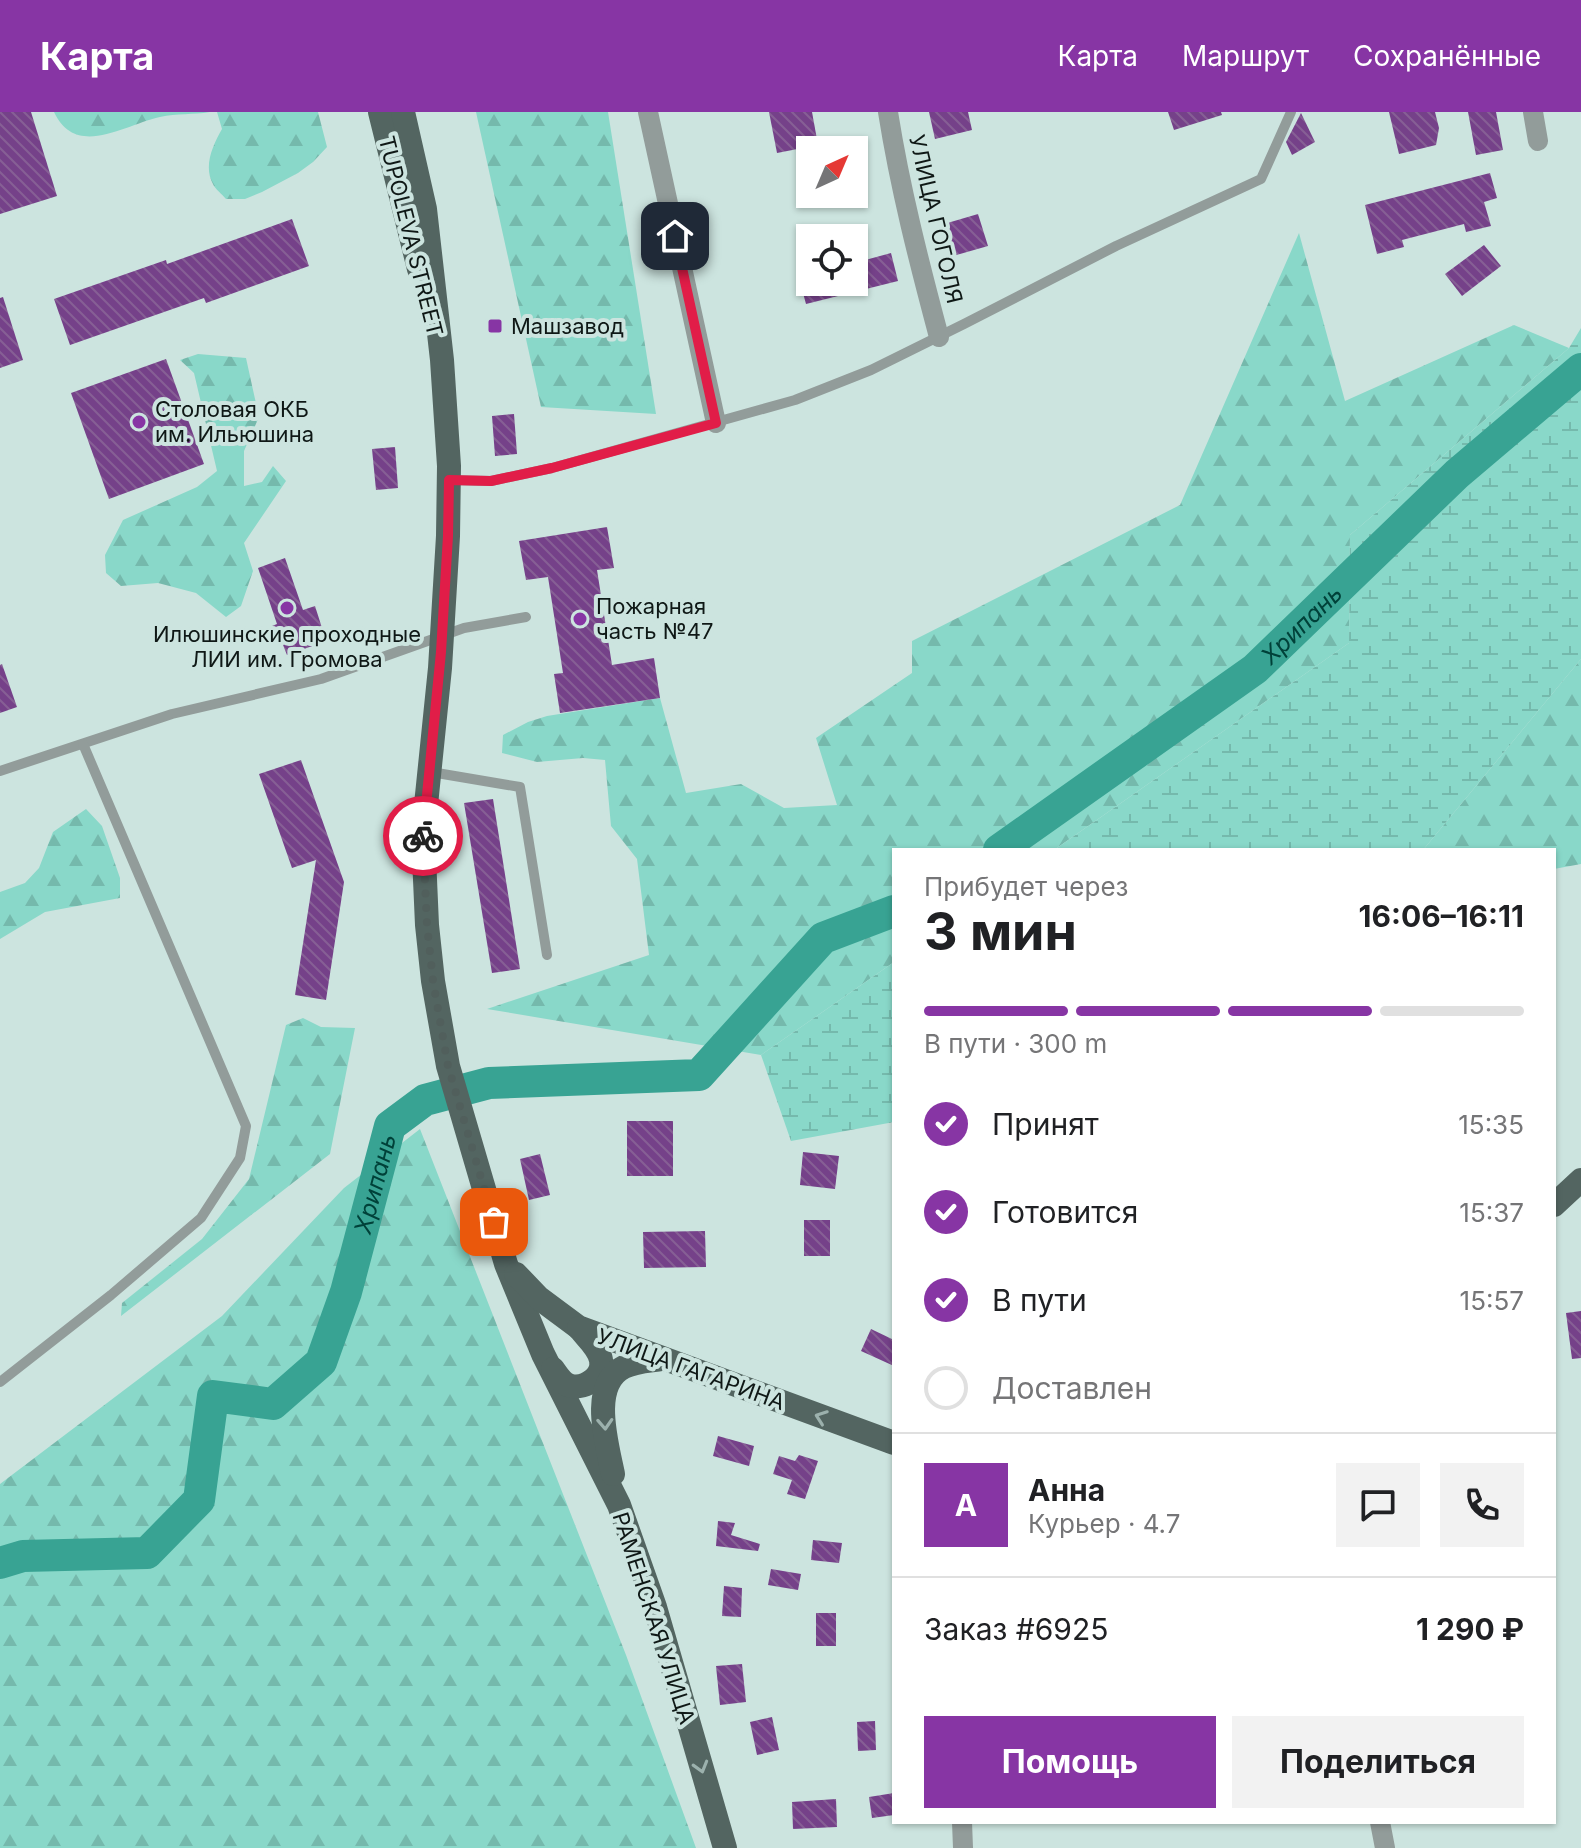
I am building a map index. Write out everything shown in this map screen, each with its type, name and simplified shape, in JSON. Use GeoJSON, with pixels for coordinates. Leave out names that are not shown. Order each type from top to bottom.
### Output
{"type":"FeatureCollection","features":[{"type":"Feature","properties":{"kind":"main road","name":"TUPOLEVA STREET"},"geometry":{"type":"LineString","coordinates":[[380,112],[442,360]]}},
{"type":"Feature","properties":{"kind":"main road","name":"TUPOLEVA STREET"},"geometry":{"type":"LineString","coordinates":[[403,112],[425,209],[442,360],[449,480],[442,636],[423,834],[427,925],[448,1066],[506,1264]]}},
{"type":"Feature","properties":{"kind":"main road"},"geometry":{"type":"LineString","coordinates":[[1556,1203],[1581,1180]]}},
{"type":"Feature","properties":{"kind":"main road","name":"УЛИЦА ГАГАРИНА"},"geometry":{"type":"LineString","coordinates":[[506,1264],[539,1298],[578,1327],[892,1442]]}},
{"type":"Feature","properties":{"kind":"main road","name":"РАМЕНСКАЯ УЛИЦА"},"geometry":{"type":"LineString","coordinates":[[506,1264],[543,1354],[619,1505],[655,1607],[725,1848]]}},
{"type":"Feature","properties":{"kind":"main road"},"geometry":{"type":"LineString","coordinates":[[543,1354],[561,1381],[571,1386],[586,1385],[596,1377],[601,1359],[578,1327]]}},
{"type":"Feature","properties":{"kind":"main road"},"geometry":{"type":"LineString","coordinates":[[619,1505],[603,1423],[606,1390],[615,1372],[623,1367],[665,1359]]}},
{"type":"Feature","properties":{"kind":"street"},"geometry":{"type":"LineString","coordinates":[[648,112],[716,423]]}},
{"type":"Feature","properties":{"kind":"street","name":"УЛИЦА ГОГОЛЯ"},"geometry":{"type":"LineString","coordinates":[[888,112],[918,258],[939,337]]}},
{"type":"Feature","properties":{"kind":"street"},"geometry":{"type":"LineString","coordinates":[[1533,112],[1538,141]]}},
{"type":"Feature","properties":{"kind":"street"},"geometry":{"type":"LineString","coordinates":[[962,1824],[963,1848]]}},
{"type":"Feature","properties":{"kind":"street"},"geometry":{"type":"LineString","coordinates":[[1380,1824],[1385,1848]]}},
{"type":"Feature","properties":{"kind":"lane"},"geometry":{"type":"LineString","coordinates":[[449,480],[491,481],[552,468],[795,400],[871,370],[1116,246],[1261,179],[1291,112]]}},
{"type":"Feature","properties":{"kind":"lane"},"geometry":{"type":"LineString","coordinates":[[0,771],[172,714],[311,682],[464,628],[526,617]]}},
{"type":"Feature","properties":{"kind":"lane"},"geometry":{"type":"LineString","coordinates":[[0,1382],[111,1295],[201,1218],[240,1158],[246,1126],[83,744]]}},
{"type":"Feature","properties":{"kind":"lane"},"geometry":{"type":"LineString","coordinates":[[429,771],[520,787],[547,955]]}},
{"type":"Feature","properties":{"kind":"green space"},"geometry":{"type":"Polygon","coordinates":[[[54,112],[210,112],[160,117],[102,135],[88,136],[75,134],[63,126],[54,112]]]}},
{"type":"Feature","properties":{"kind":"green space"},"geometry":{"type":"Polygon","coordinates":[[[217,112],[318,112],[327,147],[298,173],[262,192],[245,199],[226,199],[214,186],[209,170],[213,149],[222,129],[217,112]]]}},
{"type":"Feature","properties":{"kind":"green space"},"geometry":{"type":"Polygon","coordinates":[[[476,112],[608,112],[656,414],[541,407],[476,112]]]}},
{"type":"Feature","properties":{"kind":"green space"},"geometry":{"type":"Polygon","coordinates":[[[1299,233],[1345,401],[1514,325],[1569,348],[1350,535],[1349,643],[1057,848],[892,848],[892,963],[761,1055],[487,1009],[649,955],[637,859],[611,826],[605,760],[583,758],[537,762],[502,753],[503,735],[547,716],[660,698],[686,793],[741,784],[784,808],[837,805],[816,738],[912,673],[912,641],[1180,505],[1299,233]]]}},
{"type":"Feature","properties":{"kind":"green space"},"geometry":{"type":"Polygon","coordinates":[[[1581,328],[1581,659],[1425,848],[1057,848],[1349,643],[1350,535],[1569,348],[1581,328]]]}},
{"type":"Feature","properties":{"kind":"green space"},"geometry":{"type":"Polygon","coordinates":[[[198,354],[246,358],[259,417],[244,451],[244,486],[262,482],[273,466],[286,481],[244,543],[253,571],[241,606],[226,617],[196,593],[158,583],[121,586],[106,573],[105,555],[123,520],[197,487],[217,471],[194,373],[180,360],[198,354]]]}},
{"type":"Feature","properties":{"kind":"green space"},"geometry":{"type":"Polygon","coordinates":[[[1581,659],[1581,864],[1556,869],[1556,848],[1425,848],[1581,659]]]}},
{"type":"Feature","properties":{"kind":"green space"},"geometry":{"type":"Polygon","coordinates":[[[86,809],[102,826],[120,878],[120,898],[45,912],[0,939],[0,892],[25,883],[39,868],[53,832],[86,809]]]}},
{"type":"Feature","properties":{"kind":"green space"},"geometry":{"type":"Polygon","coordinates":[[[892,963],[892,1122],[791,1141],[761,1055],[892,963]]]}},
{"type":"Feature","properties":{"kind":"green space"},"geometry":{"type":"Polygon","coordinates":[[[303,1018],[321,1027],[355,1028],[330,1154],[121,1316],[122,1303],[202,1239],[249,1179],[286,1025],[303,1018]]]}},
{"type":"Feature","properties":{"kind":"green space"},"geometry":{"type":"Polygon","coordinates":[[[420,1129],[626,1655],[696,1848],[0,1848],[0,1484],[222,1316],[344,1188],[420,1129]]]}},
{"type":"Feature","properties":{"kind":"building"},"geometry":{"type":"Polygon","coordinates":[[[0,112],[31,112],[57,196],[0,214],[0,112]]]}},
{"type":"Feature","properties":{"kind":"building"},"geometry":{"type":"Polygon","coordinates":[[[769,112],[812,112],[816,136],[796,136],[796,149],[777,153],[769,112]]]}},
{"type":"Feature","properties":{"kind":"building"},"geometry":{"type":"Polygon","coordinates":[[[929,112],[968,112],[972,130],[935,139],[929,112]]]}},
{"type":"Feature","properties":{"kind":"building"},"geometry":{"type":"Polygon","coordinates":[[[1168,112],[1221,112],[1222,115],[1174,130],[1168,112]]]}},
{"type":"Feature","properties":{"kind":"building"},"geometry":{"type":"Polygon","coordinates":[[[1389,112],[1435,112],[1439,128],[1436,145],[1399,154],[1389,112]]]}},
{"type":"Feature","properties":{"kind":"building"},"geometry":{"type":"Polygon","coordinates":[[[1468,112],[1496,112],[1503,150],[1476,155],[1468,112]]]}},
{"type":"Feature","properties":{"kind":"building"},"geometry":{"type":"Polygon","coordinates":[[[1301,113],[1315,142],[1292,155],[1286,142],[1301,113]]]}},
{"type":"Feature","properties":{"kind":"building"},"geometry":{"type":"Polygon","coordinates":[[[1490,173],[1497,198],[1484,202],[1491,226],[1466,232],[1464,224],[1402,240],[1404,247],[1377,254],[1365,205],[1490,173]]]}},
{"type":"Feature","properties":{"kind":"building"},"geometry":{"type":"Polygon","coordinates":[[[978,214],[988,246],[953,256],[944,224],[978,214]]]}},
{"type":"Feature","properties":{"kind":"building"},"geometry":{"type":"Polygon","coordinates":[[[292,219],[309,266],[206,303],[204,298],[70,345],[54,299],[166,260],[167,264],[292,219]]]}},
{"type":"Feature","properties":{"kind":"building"},"geometry":{"type":"Polygon","coordinates":[[[1484,245],[1501,266],[1462,296],[1445,274],[1484,245]]]}},
{"type":"Feature","properties":{"kind":"building"},"geometry":{"type":"Polygon","coordinates":[[[891,253],[898,281],[868,288],[868,259],[891,253]]]}},
{"type":"Feature","properties":{"kind":"building"},"geometry":{"type":"Polygon","coordinates":[[[804,296],[838,296],[806,304],[804,296]]]}},
{"type":"Feature","properties":{"kind":"building"},"geometry":{"type":"Polygon","coordinates":[[[3,297],[23,360],[0,368],[0,298],[3,297]]]}},
{"type":"Feature","properties":{"kind":"building"},"geometry":{"type":"Polygon","coordinates":[[[166,359],[204,464],[109,499],[71,393],[166,359]]]}},
{"type":"Feature","properties":{"kind":"building"},"geometry":{"type":"Polygon","coordinates":[[[514,414],[517,454],[495,456],[492,416],[514,414]]]}},
{"type":"Feature","properties":{"kind":"building"},"geometry":{"type":"Polygon","coordinates":[[[395,447],[398,488],[376,490],[372,449],[395,447]]]}},
{"type":"Feature","properties":{"kind":"building","name":"Пожарная часть №47"},"geometry":{"type":"Polygon","coordinates":[[[607,527],[614,568],[597,570],[612,665],[654,658],[660,698],[560,713],[554,674],[563,673],[548,577],[526,580],[519,541],[607,527]]]}},
{"type":"Feature","properties":{"kind":"building","name":"Илюшинские проходные ЛИИ им. Громова"},"geometry":{"type":"Polygon","coordinates":[[[285,558],[303,610],[315,606],[322,628],[314,631],[318,644],[287,655],[281,640],[272,643],[267,628],[277,624],[258,568],[285,558]]]}},
{"type":"Feature","properties":{"kind":"building"},"geometry":{"type":"Polygon","coordinates":[[[0,665],[17,707],[0,713],[0,665]]]}},
{"type":"Feature","properties":{"kind":"building"},"geometry":{"type":"Polygon","coordinates":[[[301,760],[344,882],[326,1000],[295,995],[316,860],[292,868],[259,774],[301,760]]]}},
{"type":"Feature","properties":{"kind":"building"},"geometry":{"type":"Polygon","coordinates":[[[493,799],[520,969],[492,973],[464,803],[493,799]]]}},
{"type":"Feature","properties":{"kind":"building"},"geometry":{"type":"Polygon","coordinates":[[[627,1121],[673,1121],[673,1176],[627,1176],[627,1121]]]}},
{"type":"Feature","properties":{"kind":"building"},"geometry":{"type":"Polygon","coordinates":[[[803,1152],[839,1156],[835,1189],[800,1185],[803,1152]]]}},
{"type":"Feature","properties":{"kind":"building"},"geometry":{"type":"Polygon","coordinates":[[[540,1154],[550,1195],[529,1200],[520,1159],[540,1154]]]}},
{"type":"Feature","properties":{"kind":"building"},"geometry":{"type":"Polygon","coordinates":[[[804,1220],[830,1220],[830,1256],[804,1256],[804,1220]]]}},
{"type":"Feature","properties":{"kind":"building"},"geometry":{"type":"Polygon","coordinates":[[[705,1231],[706,1267],[644,1268],[643,1232],[705,1231]]]}},
{"type":"Feature","properties":{"kind":"building"},"geometry":{"type":"Polygon","coordinates":[[[1581,1311],[1581,1358],[1572,1359],[1566,1313],[1581,1311]]]}},
{"type":"Feature","properties":{"kind":"building"},"geometry":{"type":"Polygon","coordinates":[[[871,1329],[892,1339],[892,1365],[861,1351],[871,1329]]]}},
{"type":"Feature","properties":{"kind":"building"},"geometry":{"type":"Polygon","coordinates":[[[718,1436],[754,1446],[749,1466],[713,1456],[718,1436]]]}},
{"type":"Feature","properties":{"kind":"building"},"geometry":{"type":"Polygon","coordinates":[[[799,1455],[818,1461],[805,1499],[787,1494],[792,1480],[773,1474],[779,1456],[795,1461],[799,1455]]]}},
{"type":"Feature","properties":{"kind":"building"},"geometry":{"type":"Polygon","coordinates":[[[718,1521],[735,1523],[731,1535],[760,1544],[758,1551],[716,1546],[718,1521]]]}},
{"type":"Feature","properties":{"kind":"building"},"geometry":{"type":"Polygon","coordinates":[[[813,1540],[842,1543],[839,1563],[811,1560],[813,1540]]]}},
{"type":"Feature","properties":{"kind":"building"},"geometry":{"type":"Polygon","coordinates":[[[771,1569],[801,1574],[798,1590],[768,1585],[771,1569]]]}},
{"type":"Feature","properties":{"kind":"building"},"geometry":{"type":"Polygon","coordinates":[[[724,1586],[742,1588],[741,1617],[722,1616],[724,1586]]]}},
{"type":"Feature","properties":{"kind":"building"},"geometry":{"type":"Polygon","coordinates":[[[816,1613],[836,1613],[836,1646],[816,1646],[816,1613]]]}},
{"type":"Feature","properties":{"kind":"building"},"geometry":{"type":"Polygon","coordinates":[[[742,1664],[746,1702],[720,1705],[716,1666],[742,1664]]]}},
{"type":"Feature","properties":{"kind":"building"},"geometry":{"type":"Polygon","coordinates":[[[772,1717],[779,1750],[757,1755],[750,1722],[772,1717]]]}},
{"type":"Feature","properties":{"kind":"building"},"geometry":{"type":"Polygon","coordinates":[[[875,1721],[876,1750],[858,1751],[857,1722],[875,1721]]]}},
{"type":"Feature","properties":{"kind":"building"},"geometry":{"type":"Polygon","coordinates":[[[892,1793],[892,1815],[872,1818],[869,1797],[892,1793]]]}},
{"type":"Feature","properties":{"kind":"building"},"geometry":{"type":"Polygon","coordinates":[[[836,1799],[837,1827],[793,1829],[792,1802],[836,1799]]]}},
{"type":"Feature","properties":{"kind":"waterway","name":"Хрипань"},"geometry":{"type":"LineString","coordinates":[[1002,848],[1255,669],[1457,474],[1581,369]]}},
{"type":"Feature","properties":{"kind":"waterway","name":"Хрипань"},"geometry":{"type":"LineString","coordinates":[[0,1563],[23,1556],[147,1553],[199,1500],[213,1396],[273,1404],[321,1362],[346,1292],[390,1126],[425,1100],[489,1083],[699,1075],[823,938],[892,912]]}},
{"type":"Feature","properties":{"kind":"way so far"},"geometry":{"type":"LineString","coordinates":[[423,836],[433,981],[448,1066],[494,1222]]}},
{"type":"Feature","properties":{"kind":"place","name":"Машзавод"},"geometry":{"type":"Point","coordinates":[495,326]}},
{"type":"Feature","properties":{"kind":"place","name":"Столовая ОКБ им. Ильюшина"},"geometry":{"type":"Point","coordinates":[139,422]}},
{"type":"Feature","properties":{"kind":"place","name":"Илюшинские проходные ЛИИ им. Громова"},"geometry":{"type":"Point","coordinates":[287,608]}},
{"type":"Feature","properties":{"kind":"place","name":"Пожарная часть №47"},"geometry":{"type":"Point","coordinates":[580,619]}},
{"type":"Feature","properties":{"kind":"route"},"geometry":{"type":"LineString","coordinates":[[423,836],[441,652],[449,480],[491,481],[552,468],[716,423],[675,236]]}}]}
